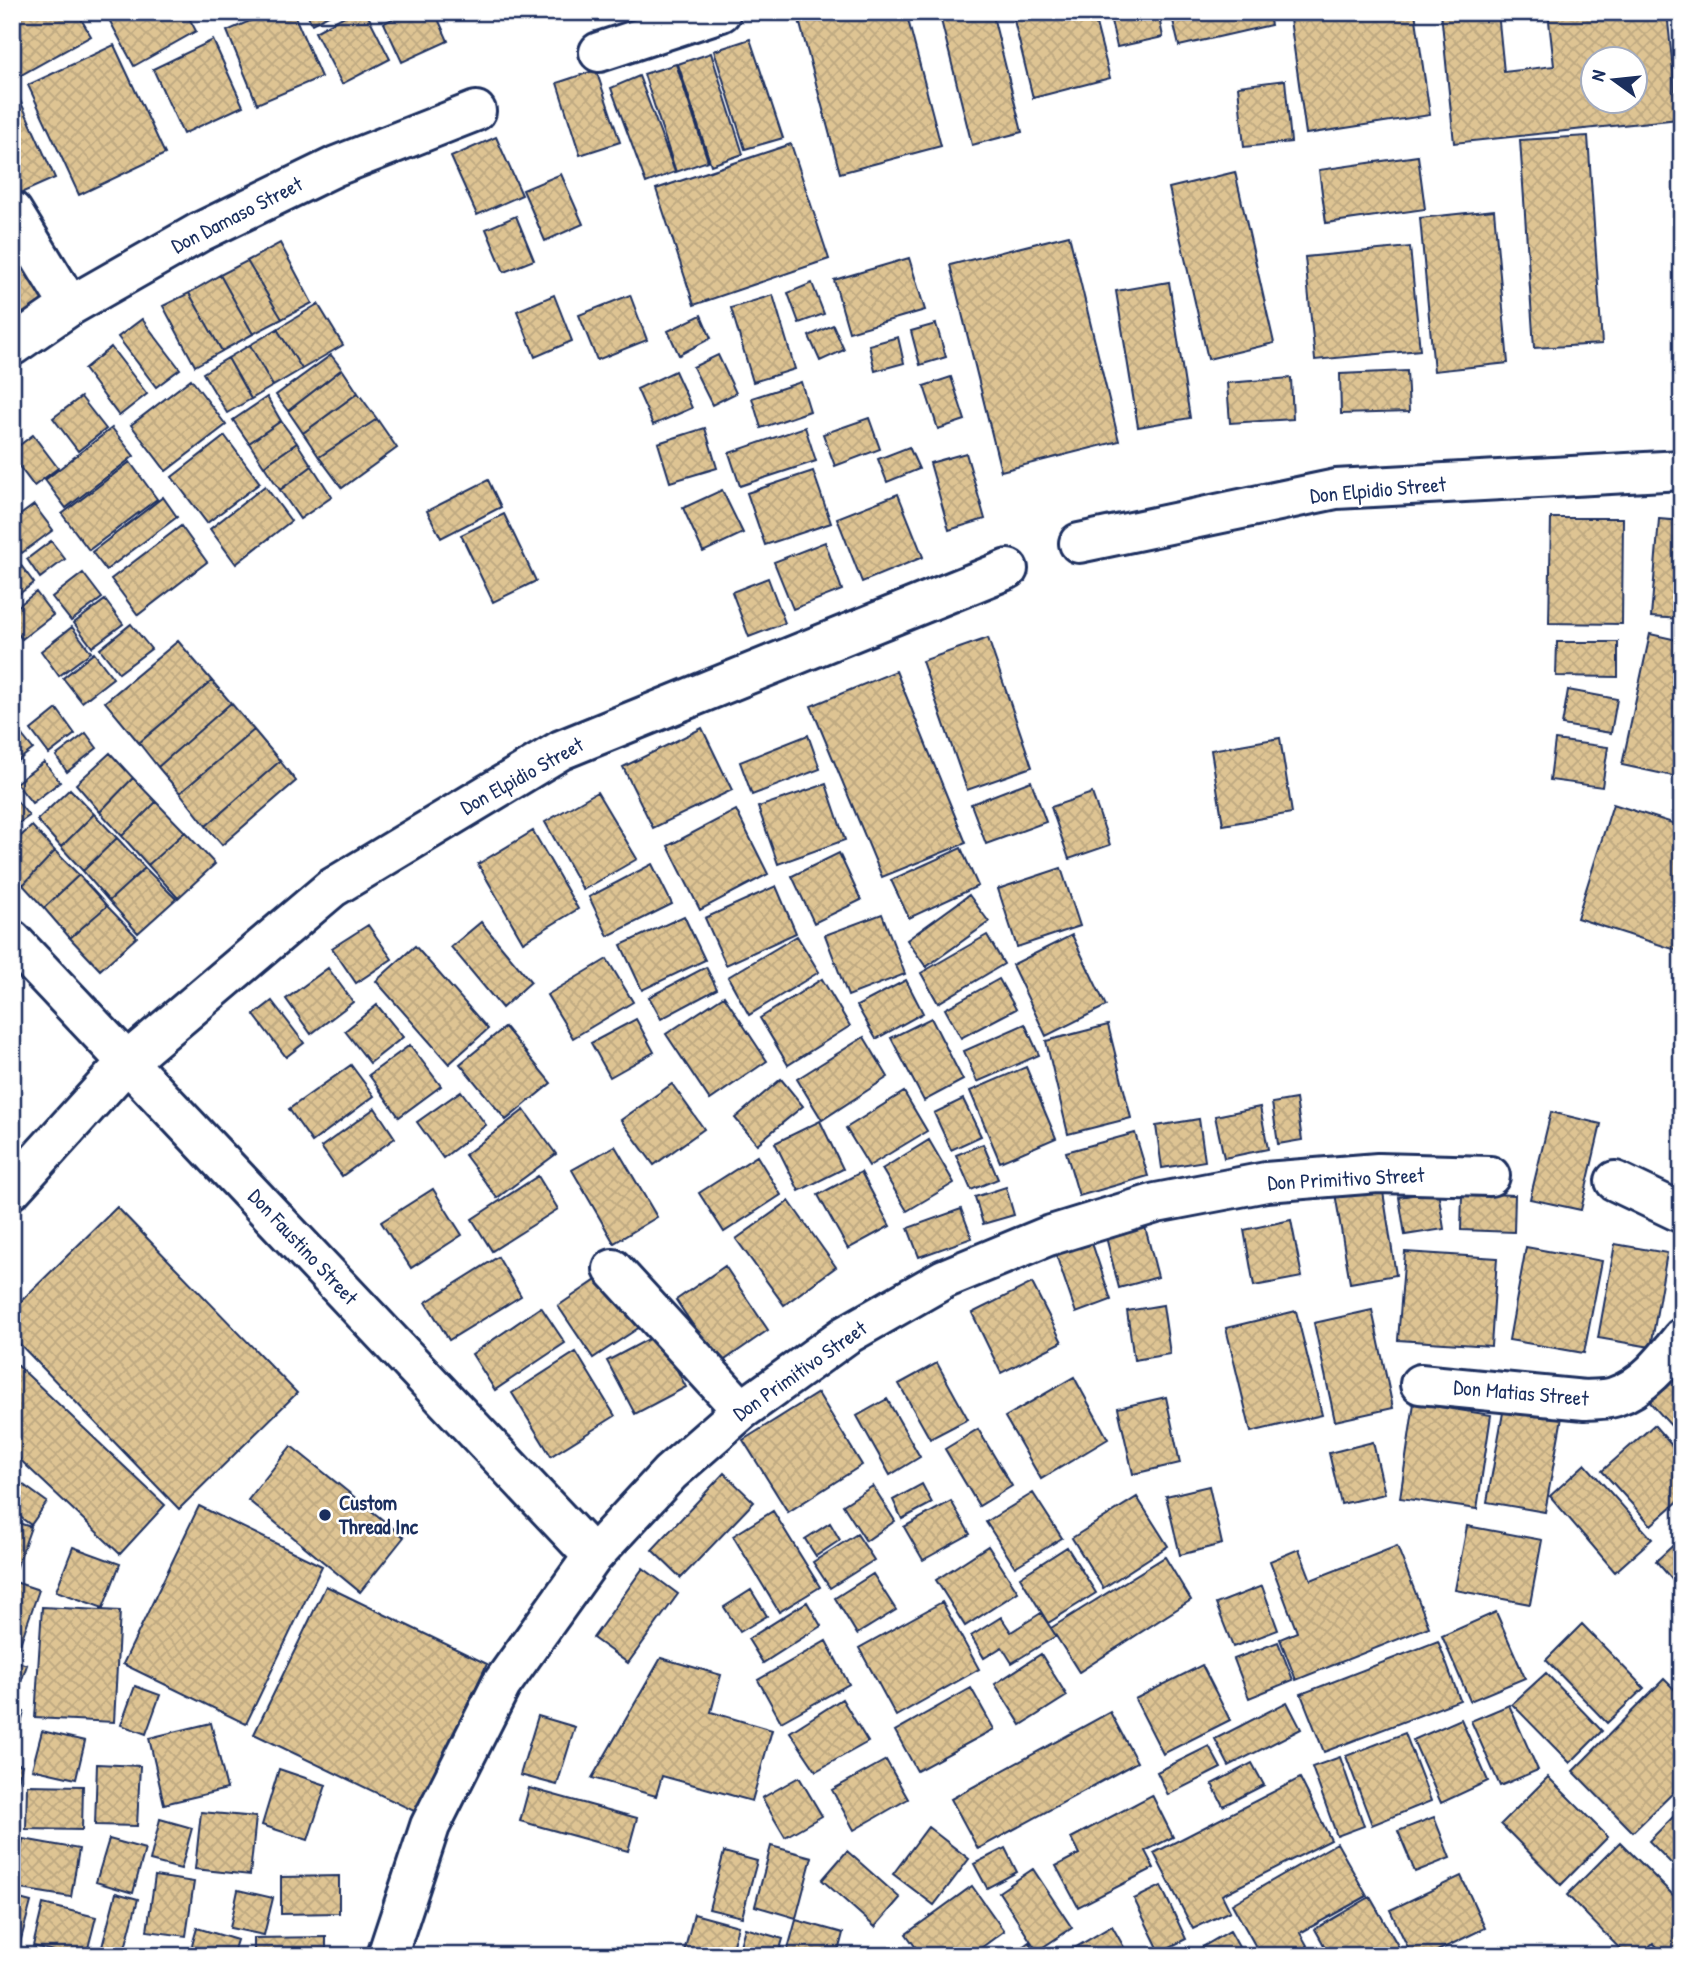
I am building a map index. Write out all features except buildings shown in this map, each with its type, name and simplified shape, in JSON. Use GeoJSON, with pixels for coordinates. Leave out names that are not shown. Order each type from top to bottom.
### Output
{"type":"FeatureCollection","features":[{"type":"Feature","properties":{"kind":"street"},"geometry":{"type":"LineString","coordinates":[[599,52],[721,12]]}},
{"type":"Feature","properties":{"kind":"street","name":"Don Damaso Street"},"geometry":{"type":"LineString","coordinates":[[12,346],[70,306],[200,232],[324,172],[476,111]]}},
{"type":"Feature","properties":{"kind":"street"},"geometry":{"type":"LineString","coordinates":[[12,211],[70,306]]}},
{"type":"Feature","properties":{"kind":"street","name":"Don Elpidio Street"},"geometry":{"type":"LineString","coordinates":[[1079,543],[1336,489],[1682,470]]}},
{"type":"Feature","properties":{"kind":"street","name":"Don Elpidio Street"},"geometry":{"type":"LineString","coordinates":[[12,1189],[128,1061],[332,888],[561,750],[1008,569]]}},
{"type":"Feature","properties":{"kind":"street","name":"Don Faustino Street"},"geometry":{"type":"LineString","coordinates":[[12,940],[593,1556]]}},
{"type":"Feature","properties":{"kind":"street","name":"Don Primitivo Street"},"geometry":{"type":"LineString","coordinates":[[387,1956],[430,1826],[501,1685],[593,1556],[670,1473],[742,1410],[846,1335],[944,1279],[1048,1236],[1156,1203],[1266,1182],[1378,1173],[1490,1176]]}},
{"type":"Feature","properties":{"kind":"street"},"geometry":{"type":"LineString","coordinates":[[1615,1181],[1682,1213]]}},
{"type":"Feature","properties":{"kind":"street"},"geometry":{"type":"LineString","coordinates":[[613,1269],[742,1410]]}},
{"type":"Feature","properties":{"kind":"street","name":"Don Matias Street"},"geometry":{"type":"LineString","coordinates":[[1420,1384],[1585,1400],[1612,1398],[1636,1387],[1664,1361],[1682,1338]]}},
{"type":"Feature","properties":{"kind":"place","name":"Custom Thread Inc"},"geometry":{"type":"Point","coordinates":[325,1515]}}]}
